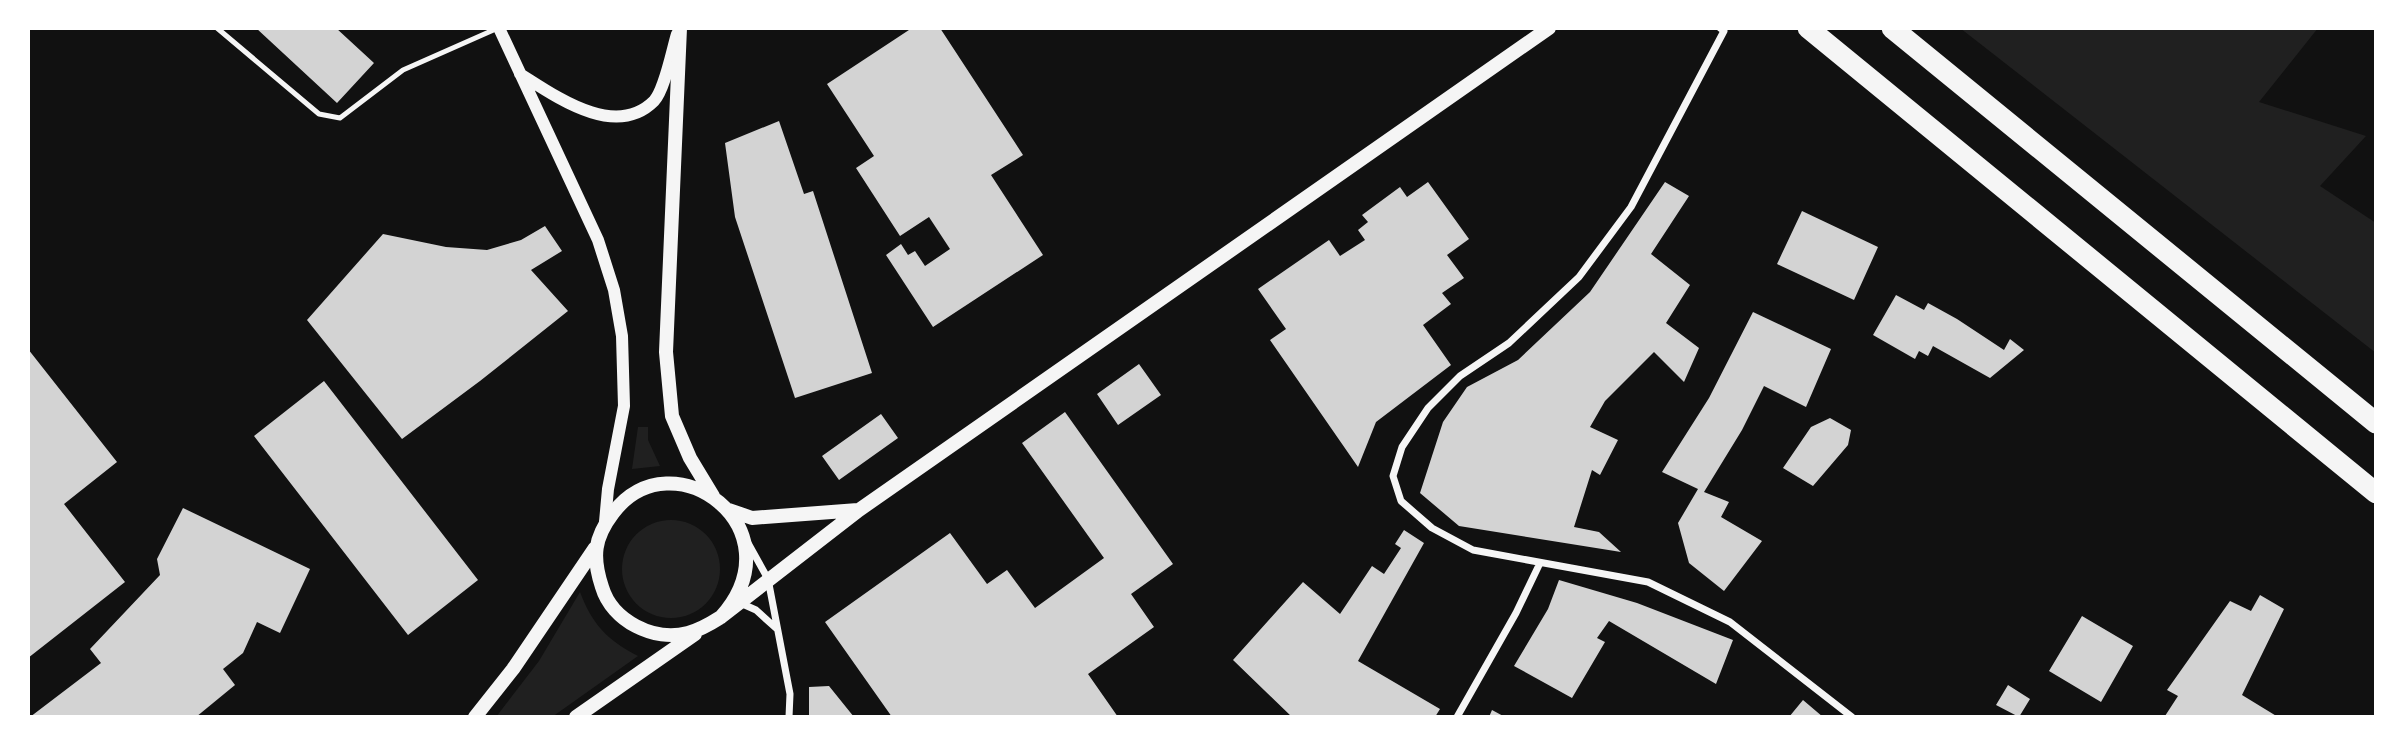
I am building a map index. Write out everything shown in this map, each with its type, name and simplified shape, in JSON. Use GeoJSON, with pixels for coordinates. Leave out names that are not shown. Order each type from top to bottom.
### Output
{"type":"FeatureCollection","features":[{"type":"Feature","properties":{"kind":"highway"},"geometry":{"type":"LineString","coordinates":[[1808,28],[2376,493]]}},
{"type":"Feature","properties":{"kind":"highway"},"geometry":{"type":"LineString","coordinates":[[1892,28],[2376,423]]}},
{"type":"Feature","properties":{"kind":"main road"},"geometry":{"type":"LineString","coordinates":[[679,28],[666,352],[673,416],[690,458],[714,497]]}},
{"type":"Feature","properties":{"kind":"main road"},"geometry":{"type":"LineString","coordinates":[[576,717],[721,617],[738,601],[859,510],[1549,28]]}},
{"type":"Feature","properties":{"kind":"main road"},"geometry":{"type":"LineString","coordinates":[[475,717],[513,669],[595,548],[605,522],[630,496],[645,488],[681,484],[698,489],[714,497],[729,510],[740,527],[746,545],[747,565],[743,585],[734,602],[721,617]]}},
{"type":"Feature","properties":{"kind":"main road"},"geometry":{"type":"LineString","coordinates":[[729,510],[752,518],[859,510]]}},
{"type":"Feature","properties":{"kind":"main road"},"geometry":{"type":"LineString","coordinates":[[595,548],[597,574],[603,593],[614,609],[629,622],[646,631],[666,635],[686,634],[704,627]]}},
{"type":"Feature","properties":{"kind":"street"},"geometry":{"type":"LineString","coordinates":[[499,28],[598,240],[614,290],[622,336],[624,406],[608,489],[605,522]]}},
{"type":"Feature","properties":{"kind":"street"},"geometry":{"type":"LineString","coordinates":[[520,74],[561,100],[598,113],[620,117],[638,112],[656,100],[679,28]]}},
{"type":"Feature","properties":{"kind":"street"},"geometry":{"type":"LineString","coordinates":[[1723,29],[1631,207],[1579,277],[1509,343],[1460,376],[1428,408],[1402,447],[1393,476],[1401,501],[1432,528],[1473,550],[1648,582],[1730,622],[1852,717]]}},
{"type":"Feature","properties":{"kind":"street"},"geometry":{"type":"LineString","coordinates":[[740,527],[768,579],[790,694],[789,717]]}},
{"type":"Feature","properties":{"kind":"street"},"geometry":{"type":"LineString","coordinates":[[1457,717],[1516,613],[1539,564]]}},
{"type":"Feature","properties":{"kind":"street"},"geometry":{"type":"LineString","coordinates":[[738,601],[756,610],[778,629]]}},
{"type":"Feature","properties":{"kind":"lane"},"geometry":{"type":"LineString","coordinates":[[217,28],[319,114],[340,118],[403,69],[499,28]]}},
{"type":"Feature","properties":{"kind":"shaded area"},"geometry":{"type":"Polygon","coordinates":[[[1960,28],[2318,28],[2259,102],[2366,136],[2320,186],[2376,223],[2376,353],[1960,28]]]}},
{"type":"Feature","properties":{"kind":"shaded area"},"geometry":{"type":"Polygon","coordinates":[[[638,427],[648,427],[648,440],[660,466],[632,469],[638,427]]]}},
{"type":"Feature","properties":{"kind":"shaded area"},"geometry":{"type":"Polygon","coordinates":[[[671,520],[690,524],[706,534],[716,550],[720,569],[716,588],[706,604],[690,614],[671,618],[652,614],[636,604],[626,588],[622,569],[626,550],[636,534],[652,524],[671,520]]]}},
{"type":"Feature","properties":{"kind":"shaded area"},"geometry":{"type":"Polygon","coordinates":[[[580,592],[602,630],[638,656],[552,717],[496,717],[539,661],[580,592]]]}},
{"type":"Feature","properties":{"kind":"building"},"geometry":{"type":"Polygon","coordinates":[[[256,28],[336,28],[374,63],[337,103],[256,28]]]}},
{"type":"Feature","properties":{"kind":"building"},"geometry":{"type":"Polygon","coordinates":[[[912,28],[940,28],[1023,155],[991,175],[1043,255],[933,327],[886,255],[901,244],[908,255],[915,251],[925,266],[950,249],[929,217],[900,236],[856,168],[874,156],[827,84],[912,28]]]}},
{"type":"Feature","properties":{"kind":"building"},"geometry":{"type":"Polygon","coordinates":[[[779,121],[804,194],[813,191],[872,373],[795,398],[735,217],[725,143],[779,121]]]}},
{"type":"Feature","properties":{"kind":"building"},"geometry":{"type":"Polygon","coordinates":[[[1428,182],[1469,239],[1447,255],[1464,278],[1442,293],[1451,304],[1423,325],[1451,365],[1376,422],[1358,467],[1270,340],[1286,329],[1258,289],[1329,240],[1340,256],[1365,240],[1358,230],[1368,222],[1362,215],[1400,187],[1407,197],[1428,182]]]}},
{"type":"Feature","properties":{"kind":"building"},"geometry":{"type":"Polygon","coordinates":[[[1665,182],[1689,196],[1651,254],[1690,285],[1666,323],[1699,348],[1684,382],[1654,352],[1605,401],[1590,427],[1618,440],[1600,475],[1592,470],[1574,527],[1599,532],[1621,552],[1459,526],[1420,493],[1443,422],[1467,387],[1518,360],[1590,292],[1665,182]]]}},
{"type":"Feature","properties":{"kind":"building"},"geometry":{"type":"Polygon","coordinates":[[[1802,211],[1878,247],[1854,300],[1777,264],[1802,211]]]}},
{"type":"Feature","properties":{"kind":"building"},"geometry":{"type":"Polygon","coordinates":[[[545,226],[562,251],[531,270],[568,311],[402,439],[307,320],[383,234],[446,247],[487,250],[521,240],[545,226]]]}},
{"type":"Feature","properties":{"kind":"building"},"geometry":{"type":"Polygon","coordinates":[[[1896,295],[1924,310],[1928,303],[2004,350],[2010,339],[2024,350],[1990,378],[1933,346],[1928,356],[1919,351],[1915,359],[1873,335],[1896,295]]]}},
{"type":"Feature","properties":{"kind":"building"},"geometry":{"type":"Polygon","coordinates":[[[1753,312],[1831,349],[1806,407],[1764,386],[1742,430],[1704,492],[1729,502],[1721,517],[1762,541],[1724,591],[1689,563],[1678,523],[1698,489],[1662,472],[1709,398],[1753,312]]]}},
{"type":"Feature","properties":{"kind":"building"},"geometry":{"type":"Polygon","coordinates":[[[28,349],[117,462],[64,504],[125,582],[28,658],[28,349]]]}},
{"type":"Feature","properties":{"kind":"building"},"geometry":{"type":"Polygon","coordinates":[[[1139,364],[1161,395],[1118,425],[1097,394],[1139,364]]]}},
{"type":"Feature","properties":{"kind":"building"},"geometry":{"type":"Polygon","coordinates":[[[324,381],[478,580],[408,635],[254,436],[324,381]]]}},
{"type":"Feature","properties":{"kind":"building"},"geometry":{"type":"Polygon","coordinates":[[[1065,412],[1173,564],[1131,594],[1154,627],[1088,674],[1118,717],[892,717],[825,622],[950,533],[987,584],[1007,570],[1035,608],[1104,558],[1022,443],[1065,412]]]}},
{"type":"Feature","properties":{"kind":"building"},"geometry":{"type":"Polygon","coordinates":[[[881,414],[898,438],[839,480],[822,456],[881,414]]]}},
{"type":"Feature","properties":{"kind":"building"},"geometry":{"type":"Polygon","coordinates":[[[1830,418],[1851,430],[1848,445],[1813,486],[1783,468],[1811,427],[1830,418]]]}},
{"type":"Feature","properties":{"kind":"building"},"geometry":{"type":"Polygon","coordinates":[[[183,508],[310,569],[280,633],[257,622],[243,653],[223,669],[235,685],[196,717],[30,717],[101,663],[90,649],[160,575],[157,559],[183,508]]]}},
{"type":"Feature","properties":{"kind":"building"},"geometry":{"type":"Polygon","coordinates":[[[1404,530],[1424,543],[1358,661],[1440,709],[1435,717],[1292,717],[1233,660],[1303,582],[1340,614],[1372,566],[1384,574],[1401,548],[1395,544],[1404,530]]]}},
{"type":"Feature","properties":{"kind":"building"},"geometry":{"type":"Polygon","coordinates":[[[1559,580],[1637,603],[1733,640],[1716,684],[1609,621],[1597,638],[1605,642],[1572,698],[1514,666],[1548,609],[1559,580]]]}},
{"type":"Feature","properties":{"kind":"building"},"geometry":{"type":"Polygon","coordinates":[[[2260,595],[2284,609],[2242,695],[2278,717],[2165,716],[2178,696],[2167,690],[2230,601],[2251,611],[2260,595]]]}},
{"type":"Feature","properties":{"kind":"building"},"geometry":{"type":"Polygon","coordinates":[[[2082,616],[2133,646],[2101,702],[2049,671],[2082,616]]]}},
{"type":"Feature","properties":{"kind":"building"},"geometry":{"type":"Polygon","coordinates":[[[2008,685],[2030,699],[2019,717],[1996,705],[2008,685]]]}},
{"type":"Feature","properties":{"kind":"building"},"geometry":{"type":"Polygon","coordinates":[[[829,686],[854,717],[809,717],[809,687],[829,686]]]}},
{"type":"Feature","properties":{"kind":"building"},"geometry":{"type":"Polygon","coordinates":[[[1803,700],[1823,717],[1789,717],[1803,700]]]}},
{"type":"Feature","properties":{"kind":"building"},"geometry":{"type":"Polygon","coordinates":[[[1492,710],[1505,717],[1489,717],[1492,710]]]}}]}
